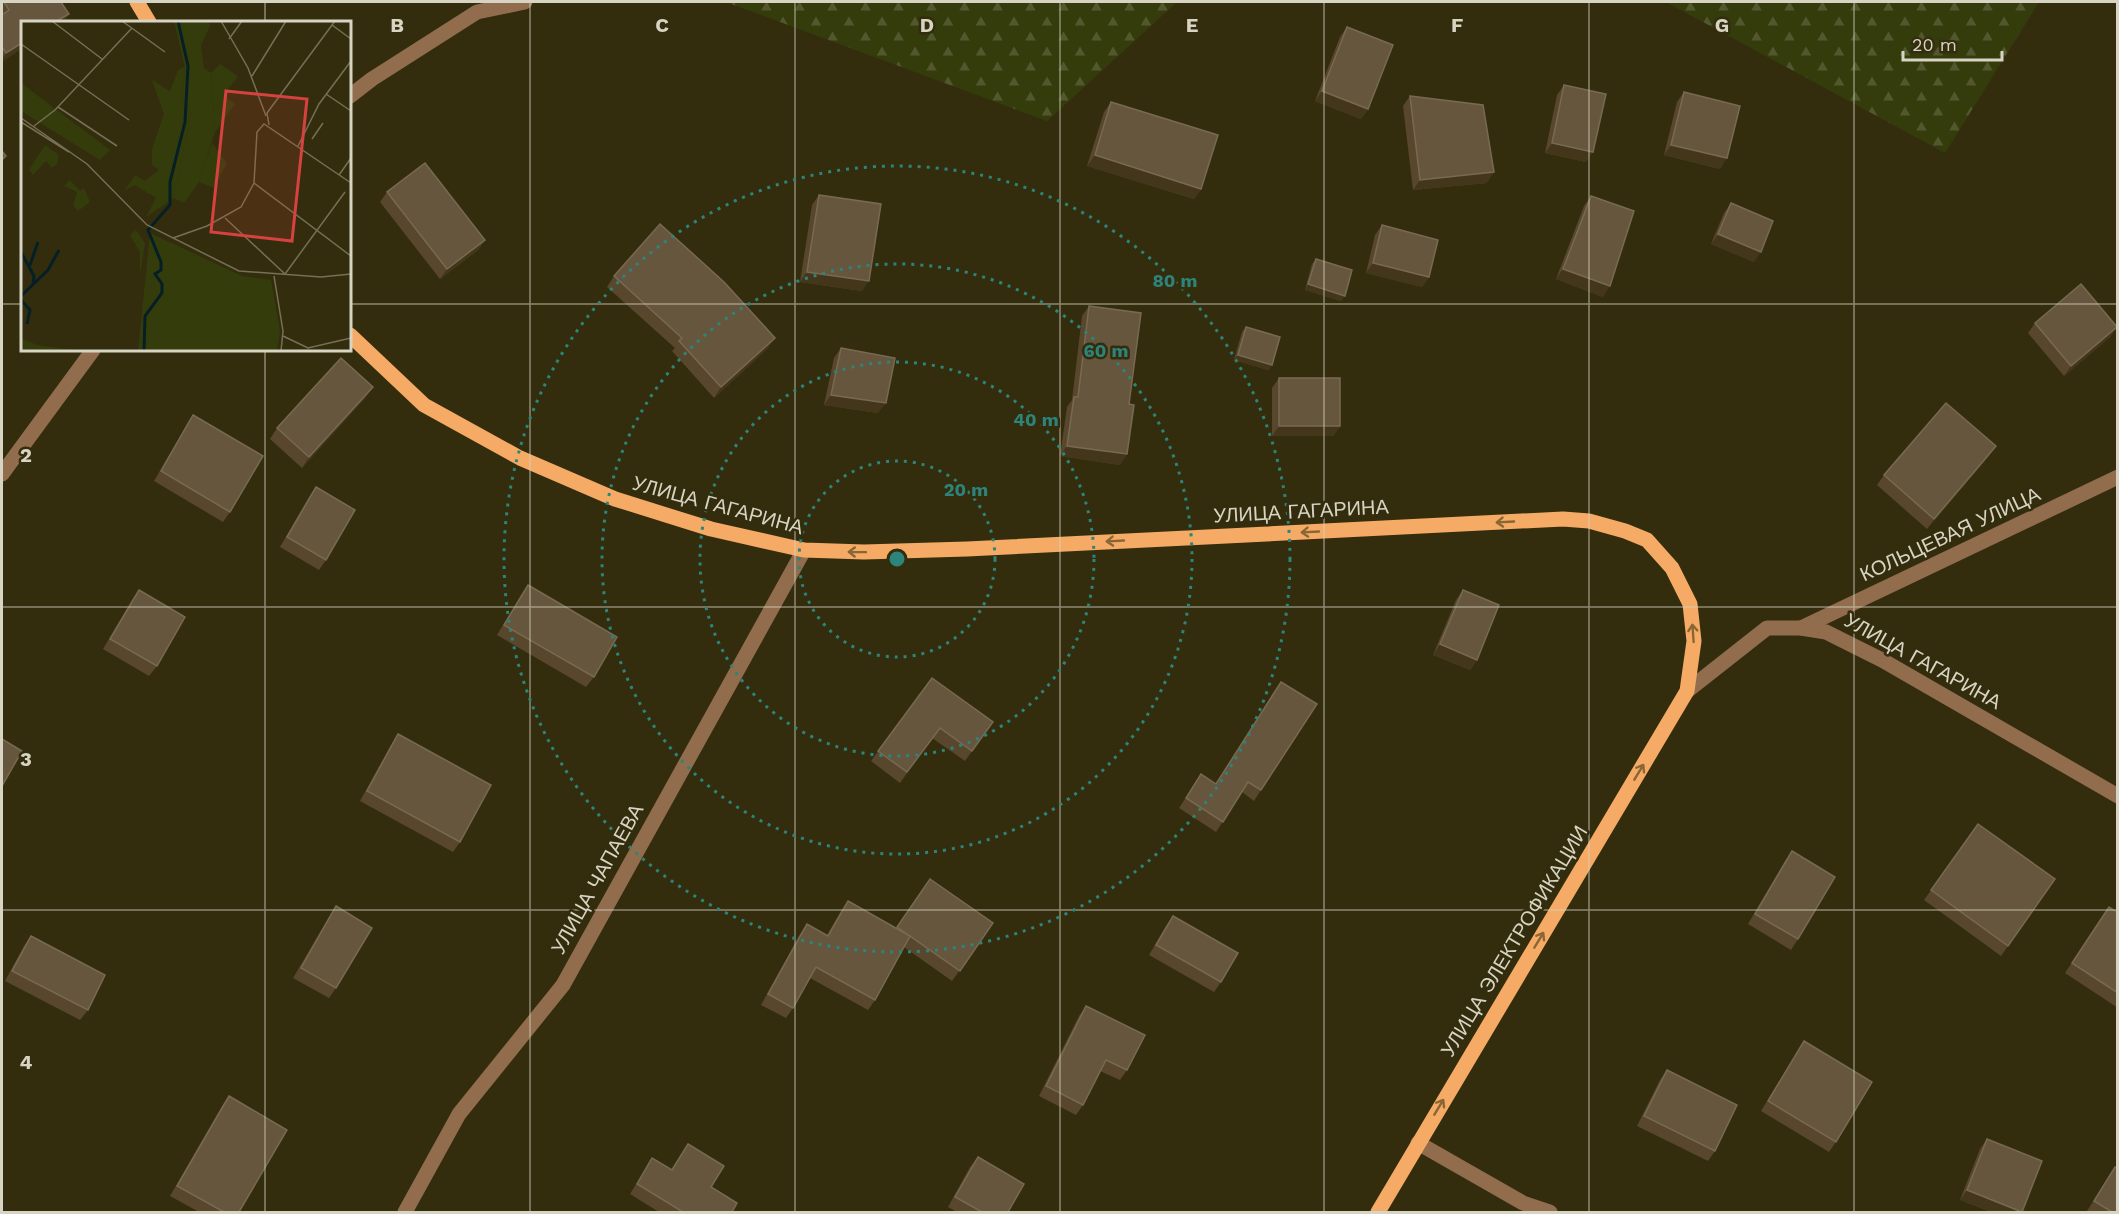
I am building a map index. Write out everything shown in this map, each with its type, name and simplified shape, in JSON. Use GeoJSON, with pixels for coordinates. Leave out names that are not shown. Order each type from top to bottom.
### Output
{"type":"FeatureCollection","features":[{"type":"Feature","properties":{"kind":"main road"},"geometry":{"type":"LineString","coordinates":[[137,2],[148,21]]}},
{"type":"Feature","properties":{"kind":"main road","name":"УЛИЦА ГАГАРИНА"},"geometry":{"type":"LineString","coordinates":[[351,336],[424,405],[520,458],[615,499],[711,529],[804,550],[864,552],[956,549],[1563,519],[1589,521],[1626,531],[1647,540],[1672,568],[1690,604],[1694,641],[1687,691]]}},
{"type":"Feature","properties":{"kind":"main road","name":"УЛИЦА ЭЛЕКТРОФИКАЦИИ"},"geometry":{"type":"LineString","coordinates":[[1378,1212],[1687,691]]}},
{"type":"Feature","properties":{"kind":"street"},"geometry":{"type":"LineString","coordinates":[[351,95],[372,79],[477,12],[525,2]]}},
{"type":"Feature","properties":{"kind":"street"},"geometry":{"type":"LineString","coordinates":[[2,474],[92,351]]}},
{"type":"Feature","properties":{"kind":"street","name":"КОЛЬЦЕВАЯ УЛИЦА"},"geometry":{"type":"LineString","coordinates":[[1801,628],[2118,477]]}},
{"type":"Feature","properties":{"kind":"street","name":"УЛИЦА ЧАПАЕВА"},"geometry":{"type":"LineString","coordinates":[[405,1212],[459,1114],[563,985],[804,550]]}},
{"type":"Feature","properties":{"kind":"street","name":"УЛИЦА ГАГАРИНА"},"geometry":{"type":"LineString","coordinates":[[1687,691],[1767,628],[1801,628],[1826,632],[1850,643],[2118,796]]}},
{"type":"Feature","properties":{"kind":"street"},"geometry":{"type":"LineString","coordinates":[[1418,1143],[1523,1203],[1550,1212]]}},
{"type":"Feature","properties":{"kind":"green space"},"geometry":{"type":"Polygon","coordinates":[[[726,2],[1177,2],[1047,121],[726,2]]]}},
{"type":"Feature","properties":{"kind":"green space"},"geometry":{"type":"Polygon","coordinates":[[[1666,2],[2039,2],[1945,153],[1666,2]]]}},
{"type":"Feature","properties":{"kind":"building"},"geometry":{"type":"Polygon","coordinates":[[[4,2],[61,2],[69,14],[57,21],[21,21],[21,44],[6,53],[2,47],[2,15],[9,10],[4,2]]]}},
{"type":"Feature","properties":{"kind":"building"},"geometry":{"type":"Polygon","coordinates":[[[1347,27],[1393,45],[1368,109],[1322,91],[1347,27]]]}},
{"type":"Feature","properties":{"kind":"building"},"geometry":{"type":"Polygon","coordinates":[[[1564,85],[1606,94],[1593,152],[1552,143],[1564,85]]]}},
{"type":"Feature","properties":{"kind":"building"},"geometry":{"type":"Polygon","coordinates":[[[1684,92],[1740,106],[1727,158],[1671,145],[1684,92]]]}},
{"type":"Feature","properties":{"kind":"building"},"geometry":{"type":"Polygon","coordinates":[[[1410,96],[1483,105],[1494,172],[1420,180],[1410,96]]]}},
{"type":"Feature","properties":{"kind":"building"},"geometry":{"type":"Polygon","coordinates":[[[1111,102],[1218,135],[1201,189],[1095,155],[1111,102]]]}},
{"type":"Feature","properties":{"kind":"building"},"geometry":{"type":"Polygon","coordinates":[[[425,163],[485,240],[447,269],[387,192],[425,163]]]}},
{"type":"Feature","properties":{"kind":"building"},"geometry":{"type":"Polygon","coordinates":[[[819,195],[881,204],[869,281],[807,272],[819,195]]]}},
{"type":"Feature","properties":{"kind":"building"},"geometry":{"type":"Polygon","coordinates":[[[1591,196],[1634,211],[1610,286],[1563,269],[1591,196]]]}},
{"type":"Feature","properties":{"kind":"building"},"geometry":{"type":"Polygon","coordinates":[[[1731,203],[1773,221],[1761,252],[1718,234],[1731,203]]]}},
{"type":"Feature","properties":{"kind":"building"},"geometry":{"type":"Polygon","coordinates":[[[660,224],[724,282],[775,338],[721,387],[679,341],[682,338],[614,276],[660,224]]]}},
{"type":"Feature","properties":{"kind":"building"},"geometry":{"type":"Polygon","coordinates":[[[1382,225],[1438,240],[1429,277],[1373,263],[1382,225]]]}},
{"type":"Feature","properties":{"kind":"building"},"geometry":{"type":"Polygon","coordinates":[[[1316,259],[1352,270],[1345,296],[1308,284],[1316,259]]]}},
{"type":"Feature","properties":{"kind":"building"},"geometry":{"type":"Polygon","coordinates":[[[2081,284],[2117,327],[2071,366],[2035,323],[2081,284]]]}},
{"type":"Feature","properties":{"kind":"building"},"geometry":{"type":"Polygon","coordinates":[[[1089,306],[1141,313],[1129,404],[1134,405],[1127,454],[1067,446],[1074,397],[1078,397],[1089,306]]]}},
{"type":"Feature","properties":{"kind":"building"},"geometry":{"type":"Polygon","coordinates":[[[1246,327],[1280,337],[1272,365],[1238,355],[1246,327]]]}},
{"type":"Feature","properties":{"kind":"building"},"geometry":{"type":"Polygon","coordinates":[[[841,348],[895,358],[886,403],[831,395],[841,348]]]}},
{"type":"Feature","properties":{"kind":"building"},"geometry":{"type":"Polygon","coordinates":[[[341,358],[373,387],[309,457],[277,428],[341,358]]]}},
{"type":"Feature","properties":{"kind":"building"},"geometry":{"type":"Polygon","coordinates":[[[1279,378],[1340,378],[1340,426],[1279,426],[1279,378]]]}},
{"type":"Feature","properties":{"kind":"building"},"geometry":{"type":"Polygon","coordinates":[[[1946,403],[1996,446],[1934,519],[1884,475],[1946,403]]]}},
{"type":"Feature","properties":{"kind":"building"},"geometry":{"type":"Polygon","coordinates":[[[193,415],[263,456],[230,512],[161,471],[193,415]]]}},
{"type":"Feature","properties":{"kind":"building"},"geometry":{"type":"Polygon","coordinates":[[[316,487],[355,510],[326,560],[287,537],[316,487]]]}},
{"type":"Feature","properties":{"kind":"building"},"geometry":{"type":"Polygon","coordinates":[[[528,585],[617,637],[594,677],[504,625],[528,585]]]}},
{"type":"Feature","properties":{"kind":"building"},"geometry":{"type":"Polygon","coordinates":[[[139,590],[185,617],[157,666],[110,639],[139,590]]]}},
{"type":"Feature","properties":{"kind":"building"},"geometry":{"type":"Polygon","coordinates":[[[1463,590],[1499,605],[1477,660],[1440,644],[1463,590]]]}},
{"type":"Feature","properties":{"kind":"building"},"geometry":{"type":"Polygon","coordinates":[[[932,678],[993,722],[972,751],[940,728],[907,772],[878,751],[932,678]]]}},
{"type":"Feature","properties":{"kind":"building"},"geometry":{"type":"Polygon","coordinates":[[[1281,682],[1317,704],[1261,790],[1248,782],[1223,822],[1186,798],[1201,774],[1216,784],[1281,682]]]}},
{"type":"Feature","properties":{"kind":"building"},"geometry":{"type":"Polygon","coordinates":[[[398,734],[491,785],[460,842],[367,791],[398,734]]]}},
{"type":"Feature","properties":{"kind":"building"},"geometry":{"type":"Polygon","coordinates":[[[2,739],[22,751],[2,786],[2,739]]]}},
{"type":"Feature","properties":{"kind":"building"},"geometry":{"type":"Polygon","coordinates":[[[1978,824],[2055,879],[2008,946],[1931,890],[1978,824]]]}},
{"type":"Feature","properties":{"kind":"building"},"geometry":{"type":"Polygon","coordinates":[[[1792,851],[1835,877],[1798,939],[1755,914],[1792,851]]]}},
{"type":"Feature","properties":{"kind":"building"},"geometry":{"type":"Polygon","coordinates":[[[930,879],[993,923],[960,971],[897,927],[930,879]]]}},
{"type":"Feature","properties":{"kind":"building"},"geometry":{"type":"Polygon","coordinates":[[[848,901],[910,936],[875,1000],[816,967],[793,1008],[768,994],[807,924],[828,936],[848,901]]]}},
{"type":"Feature","properties":{"kind":"building"},"geometry":{"type":"Polygon","coordinates":[[[336,906],[372,928],[336,988],[301,968],[336,906]]]}},
{"type":"Feature","properties":{"kind":"building"},"geometry":{"type":"Polygon","coordinates":[[[2109,907],[2118,913],[2118,993],[2072,963],[2109,907]]]}},
{"type":"Feature","properties":{"kind":"building"},"geometry":{"type":"Polygon","coordinates":[[[1173,916],[1238,953],[1221,982],[1156,945],[1173,916]]]}},
{"type":"Feature","properties":{"kind":"building"},"geometry":{"type":"Polygon","coordinates":[[[31,936],[105,975],[88,1010],[12,971],[31,936]]]}},
{"type":"Feature","properties":{"kind":"building"},"geometry":{"type":"Polygon","coordinates":[[[1086,1006],[1145,1035],[1127,1070],[1106,1060],[1083,1105],[1046,1086],[1086,1006]]]}},
{"type":"Feature","properties":{"kind":"building"},"geometry":{"type":"Polygon","coordinates":[[[1804,1041],[1872,1082],[1836,1142],[1768,1101],[1804,1041]]]}},
{"type":"Feature","properties":{"kind":"building"},"geometry":{"type":"Polygon","coordinates":[[[1667,1070],[1737,1105],[1715,1151],[1644,1116],[1667,1070]]]}},
{"type":"Feature","properties":{"kind":"building"},"geometry":{"type":"Polygon","coordinates":[[[229,1096],[287,1130],[239,1212],[224,1212],[177,1186],[229,1096]]]}},
{"type":"Feature","properties":{"kind":"building"},"geometry":{"type":"Polygon","coordinates":[[[1987,1139],[2042,1161],[2022,1212],[1967,1190],[1987,1139]]]}},
{"type":"Feature","properties":{"kind":"building"},"geometry":{"type":"Polygon","coordinates":[[[688,1144],[724,1166],[711,1187],[737,1203],[732,1212],[683,1212],[637,1184],[652,1158],[672,1170],[688,1144]]]}},
{"type":"Feature","properties":{"kind":"building"},"geometry":{"type":"Polygon","coordinates":[[[978,1157],[1024,1184],[1008,1212],[982,1212],[955,1197],[978,1157]]]}},
{"type":"Feature","properties":{"kind":"building"},"geometry":{"type":"Polygon","coordinates":[[[2115,1167],[2118,1169],[2118,1212],[2112,1212],[2094,1201],[2115,1167]]]}}]}
